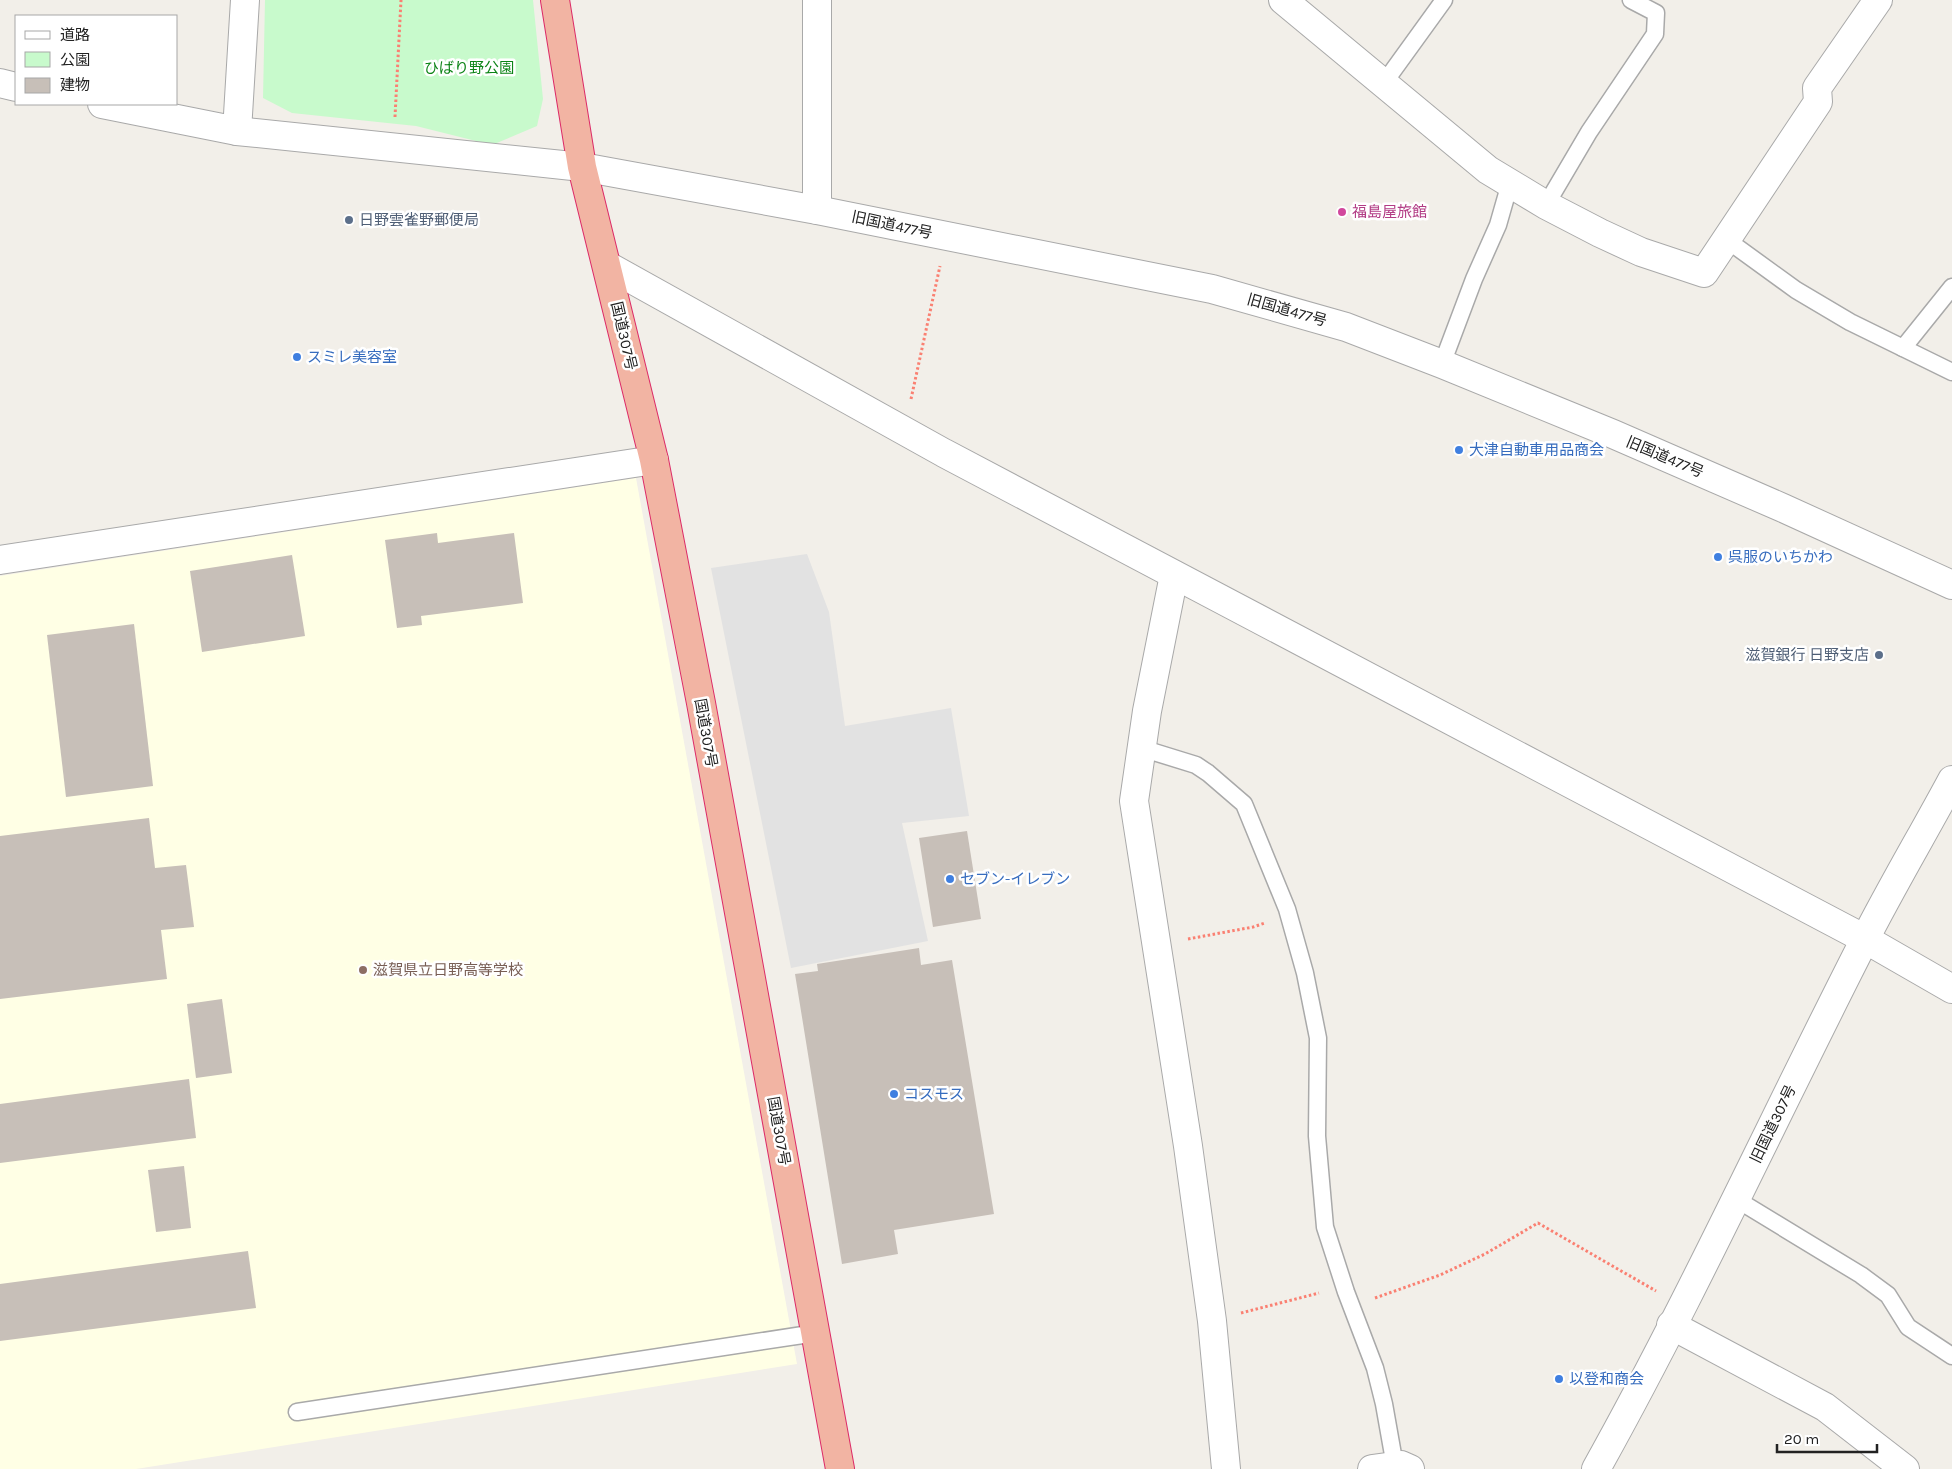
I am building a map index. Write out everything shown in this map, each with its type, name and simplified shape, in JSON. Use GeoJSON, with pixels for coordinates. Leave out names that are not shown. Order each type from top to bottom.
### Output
{"type":"FeatureCollection","features":[{"type":"Feature","properties":{"kind":"highway","name":"国道307号"},"geometry":{"type":"LineString","coordinates":[[555,0],[582,167],[608,266],[654,460],[703,713],[840,1469]]}},
{"type":"Feature","properties":{"kind":"street"},"geometry":{"type":"LineString","coordinates":[[237,131],[245,0]]}},
{"type":"Feature","properties":{"kind":"street"},"geometry":{"type":"LineString","coordinates":[[817,0],[817,210]]}},
{"type":"Feature","properties":{"kind":"street"},"geometry":{"type":"LineString","coordinates":[[1283,0],[1488,170],[1546,205],[1641,252],[1704,273],[1818,102],[1817,88],[1878,0]]}},
{"type":"Feature","properties":{"kind":"street"},"geometry":{"type":"LineString","coordinates":[[0,83],[15,87]]}},
{"type":"Feature","properties":{"kind":"street","name":"旧国道477号"},"geometry":{"type":"LineString","coordinates":[[107,105],[237,131],[582,167],[817,210],[1212,289],[1346,327],[1442,364],[1783,508],[1952,585]]}},
{"type":"Feature","properties":{"kind":"street"},"geometry":{"type":"LineString","coordinates":[[608,266],[904,431],[1865,939],[1952,989]]}},
{"type":"Feature","properties":{"kind":"street"},"geometry":{"type":"LineString","coordinates":[[0,560],[654,460]]}},
{"type":"Feature","properties":{"kind":"street"},"geometry":{"type":"LineString","coordinates":[[1174,575],[1141,748],[1134,801],[1188,1146],[1212,1320],[1226,1469]]}},
{"type":"Feature","properties":{"kind":"street","name":"旧国道307号"},"geometry":{"type":"LineString","coordinates":[[1596,1469],[1622,1422],[1736,1198],[1865,939],[1952,780]]}},
{"type":"Feature","properties":{"kind":"street"},"geometry":{"type":"LineString","coordinates":[[1676,1315],[1825,1407],[1905,1469]]}},
{"type":"Feature","properties":{"kind":"lane"},"geometry":{"type":"LineString","coordinates":[[1384,83],[1444,0]]}},
{"type":"Feature","properties":{"kind":"lane"},"geometry":{"type":"LineString","coordinates":[[1546,205],[1589,132],[1655,34],[1656,12],[1631,0]]}},
{"type":"Feature","properties":{"kind":"lane"},"geometry":{"type":"LineString","coordinates":[[1442,364],[1474,279],[1498,224],[1510,184]]}},
{"type":"Feature","properties":{"kind":"lane"},"geometry":{"type":"LineString","coordinates":[[1727,240],[1796,290],[1850,322],[1952,372]]}},
{"type":"Feature","properties":{"kind":"lane"},"geometry":{"type":"LineString","coordinates":[[1903,348],[1952,288]]}},
{"type":"Feature","properties":{"kind":"lane"},"geometry":{"type":"LineString","coordinates":[[1141,748],[1196,765],[1244,804],[1288,909],[1305,973],[1318,1038],[1317,1136],[1325,1227],[1351,1307],[1375,1368],[1384,1404],[1392,1468]]}},
{"type":"Feature","properties":{"kind":"lane"},"geometry":{"type":"LineString","coordinates":[[1736,1198],[1861,1275],[1888,1295],[1908,1327],[1952,1356]]}},
{"type":"Feature","properties":{"kind":"lane"},"geometry":{"type":"LineString","coordinates":[[297,1412],[816,1333]]}},
{"type":"Feature","properties":{"kind":"path"},"geometry":{"type":"LineString","coordinates":[[394,148],[401,0]]}},
{"type":"Feature","properties":{"kind":"path"},"geometry":{"type":"LineString","coordinates":[[904,431],[946,236]]}},
{"type":"Feature","properties":{"kind":"path"},"geometry":{"type":"LineString","coordinates":[[1156,945],[1253,927],[1280,918],[1288,909]]}},
{"type":"Feature","properties":{"kind":"path"},"geometry":{"type":"LineString","coordinates":[[1351,1307],[1440,1274],[1476,1258],[1538,1223],[1676,1315]]}},
{"type":"Feature","properties":{"kind":"path"},"geometry":{"type":"LineString","coordinates":[[1212,1320],[1344,1287]]}},
{"type":"Feature","properties":{"kind":"shaded area","name":"滋賀県立日野高等学校"},"geometry":{"type":"Polygon","coordinates":[[[636,478],[797,1364],[136,1469],[0,1469],[0,576],[636,478]]]}},
{"type":"Feature","properties":{"kind":"shaded area"},"geometry":{"type":"Polygon","coordinates":[[[807,554],[829,612],[845,726],[951,708],[969,816],[902,823],[928,941],[791,968],[711,568],[807,554]]]}},
{"type":"Feature","properties":{"kind":"green space","name":"ひばり野公園"},"geometry":{"type":"Polygon","coordinates":[[[265,0],[533,0],[543,99],[537,126],[492,145],[416,126],[292,113],[263,98],[265,0]]]}},
{"type":"Feature","properties":{"kind":"building"},"geometry":{"type":"Polygon","coordinates":[[[437,533],[438,543],[514,533],[523,603],[421,616],[422,625],[397,628],[385,540],[437,533]]]}},
{"type":"Feature","properties":{"kind":"building"},"geometry":{"type":"Polygon","coordinates":[[[292,555],[305,636],[202,652],[190,571],[292,555]]]}},
{"type":"Feature","properties":{"kind":"building"},"geometry":{"type":"Polygon","coordinates":[[[134,624],[153,786],[66,797],[47,635],[134,624]]]}},
{"type":"Feature","properties":{"kind":"building"},"geometry":{"type":"Polygon","coordinates":[[[149,818],[155,868],[186,865],[194,927],[161,930],[167,979],[0,999],[0,836],[149,818]]]}},
{"type":"Feature","properties":{"kind":"building","name":"セブン-イレブン"},"geometry":{"type":"Polygon","coordinates":[[[967,831],[981,919],[933,927],[919,838],[967,831]]]}},
{"type":"Feature","properties":{"kind":"building","name":"コスモス"},"geometry":{"type":"Polygon","coordinates":[[[919,948],[921,965],[952,960],[994,1214],[894,1230],[898,1254],[842,1264],[795,974],[818,971],[817,964],[919,948]]]}},
{"type":"Feature","properties":{"kind":"building"},"geometry":{"type":"Polygon","coordinates":[[[222,999],[232,1073],[196,1078],[187,1004],[222,999]]]}},
{"type":"Feature","properties":{"kind":"building"},"geometry":{"type":"Polygon","coordinates":[[[189,1079],[196,1138],[0,1163],[0,1104],[189,1079]]]}},
{"type":"Feature","properties":{"kind":"building"},"geometry":{"type":"Polygon","coordinates":[[[184,1166],[191,1228],[156,1232],[148,1170],[184,1166]]]}},
{"type":"Feature","properties":{"kind":"building"},"geometry":{"type":"Polygon","coordinates":[[[248,1251],[256,1308],[0,1341],[0,1284],[248,1251]]]}},
{"type":"Feature","properties":{"kind":"place","name":"福島屋旅館"},"geometry":{"type":"Point","coordinates":[1342,212]}},
{"type":"Feature","properties":{"kind":"place","name":"日野雲雀野郵便局"},"geometry":{"type":"Point","coordinates":[349,220]}},
{"type":"Feature","properties":{"kind":"place","name":"スミレ美容室"},"geometry":{"type":"Point","coordinates":[297,357]}},
{"type":"Feature","properties":{"kind":"place","name":"大津自動車用品商会"},"geometry":{"type":"Point","coordinates":[1459,450]}},
{"type":"Feature","properties":{"kind":"place","name":"呉服のいちかわ"},"geometry":{"type":"Point","coordinates":[1718,557]}},
{"type":"Feature","properties":{"kind":"place","name":"滋賀銀行 日野支店"},"geometry":{"type":"Point","coordinates":[1879,655]}},
{"type":"Feature","properties":{"kind":"place","name":"セブン-イレブン"},"geometry":{"type":"Point","coordinates":[950,879]}},
{"type":"Feature","properties":{"kind":"place","name":"滋賀県立日野高等学校"},"geometry":{"type":"Point","coordinates":[363,970]}},
{"type":"Feature","properties":{"kind":"place","name":"コスモス"},"geometry":{"type":"Point","coordinates":[894,1094]}},
{"type":"Feature","properties":{"kind":"place","name":"以登和商会"},"geometry":{"type":"Point","coordinates":[1559,1379]}}]}
